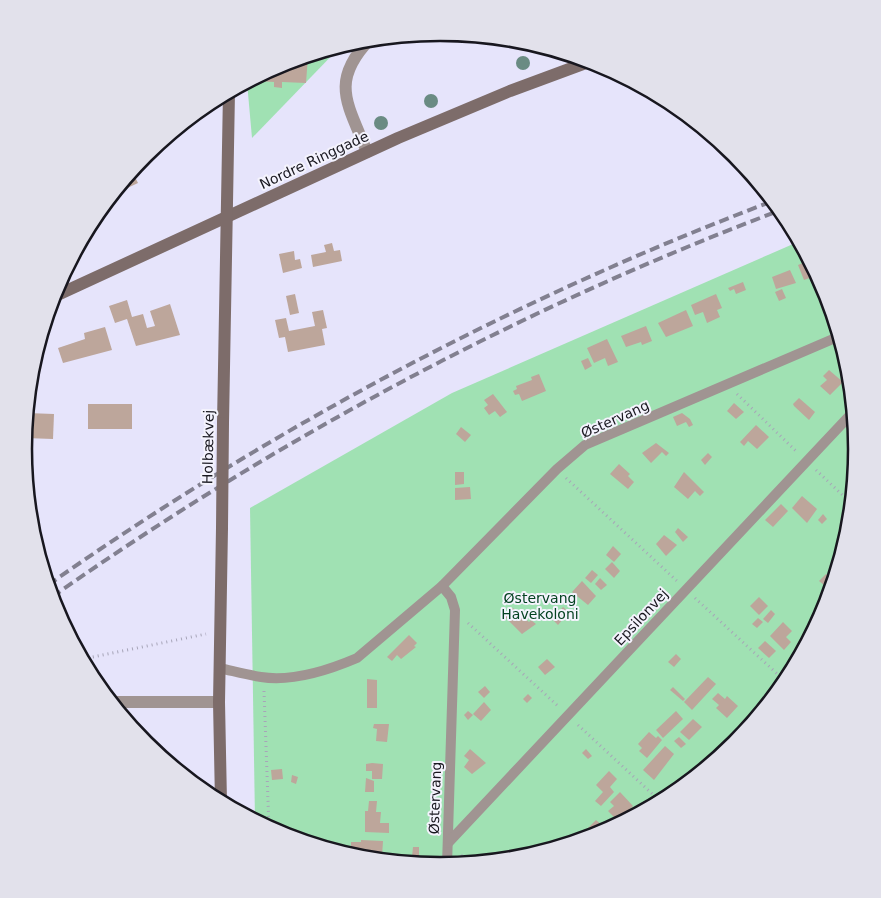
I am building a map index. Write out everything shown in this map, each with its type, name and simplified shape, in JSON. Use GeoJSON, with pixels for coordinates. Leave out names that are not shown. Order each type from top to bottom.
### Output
{"type":"FeatureCollection","features":[{"type":"Feature","properties":{"kind":"street"},"geometry":{"type":"LineString","coordinates":[[361,49],[356,54],[346,76],[345,96],[367,152]]}},
{"type":"Feature","properties":{"kind":"street","name":"Nordre Ringgade"},"geometry":{"type":"LineString","coordinates":[[65,292],[367,152],[510,91],[579,65]]}},
{"type":"Feature","properties":{"kind":"street","name":"Holbækvej"},"geometry":{"type":"LineString","coordinates":[[221,792],[219,632],[228,102]]}},
{"type":"Feature","properties":{"kind":"street"},"geometry":{"type":"LineString","coordinates":[[121,702],[219,702]]}},
{"type":"Feature","properties":{"kind":"lane","name":"Østervang"},"geometry":{"type":"LineString","coordinates":[[219,668],[263,678],[299,676],[341,665],[357,658],[442,586],[557,469],[585,445],[834,339]]}},
{"type":"Feature","properties":{"kind":"lane","name":"Epsilonvej"},"geometry":{"type":"LineString","coordinates":[[448,843],[848,418]]}},
{"type":"Feature","properties":{"kind":"lane","name":"Østervang"},"geometry":{"type":"LineString","coordinates":[[442,586],[451,597],[455,610],[447,857]]}},
{"type":"Feature","properties":{"kind":"path"},"geometry":{"type":"LineString","coordinates":[[728,385],[845,498]]}},
{"type":"Feature","properties":{"kind":"path"},"geometry":{"type":"LineString","coordinates":[[557,469],[780,676]]}},
{"type":"Feature","properties":{"kind":"path"},"geometry":{"type":"LineString","coordinates":[[90,658],[219,632]]}},
{"type":"Feature","properties":{"kind":"path"},"geometry":{"type":"LineString","coordinates":[[263,678],[269,819]]}},
{"type":"Feature","properties":{"kind":"green space"},"geometry":{"type":"Polygon","coordinates":[[[331,56],[252,138],[248,90],[284,72],[331,56]]]}},
{"type":"Feature","properties":{"kind":"green space","name":"Østervang Havekoloni"},"geometry":{"type":"Polygon","coordinates":[[[793,244],[827,318],[841,369],[848,422],[848,476],[845,502],[835,555],[827,580],[794,653],[780,676],[747,718],[710,756],[689,773],[621,815],[597,826],[546,843],[494,854],[467,856],[440,857],[387,854],[335,843],[309,835],[255,812],[250,508],[452,393],[793,244]]]}},
{"type":"Feature","properties":{"kind":"building"},"geometry":{"type":"Polygon","coordinates":[[[307,64],[306,83],[282,82],[282,88],[274,87],[274,82],[263,81],[307,64]]]}},
{"type":"Feature","properties":{"kind":"building"},"geometry":{"type":"Polygon","coordinates":[[[136,178],[138,183],[128,188],[136,178]]]}},
{"type":"Feature","properties":{"kind":"building"},"geometry":{"type":"Polygon","coordinates":[[[332,243],[334,251],[340,250],[342,261],[313,267],[311,255],[326,252],[324,245],[332,243]]]}},
{"type":"Feature","properties":{"kind":"building"},"geometry":{"type":"Polygon","coordinates":[[[294,251],[295,260],[300,259],[302,268],[283,273],[279,254],[294,251]]]}},
{"type":"Feature","properties":{"kind":"building"},"geometry":{"type":"Polygon","coordinates":[[[803,263],[810,278],[804,280],[798,265],[803,263]]]}},
{"type":"Feature","properties":{"kind":"building"},"geometry":{"type":"Polygon","coordinates":[[[790,270],[796,283],[776,289],[772,277],[790,270]]]}},
{"type":"Feature","properties":{"kind":"building"},"geometry":{"type":"Polygon","coordinates":[[[743,282],[746,290],[736,294],[734,289],[730,291],[728,288],[743,282]]]}},
{"type":"Feature","properties":{"kind":"building"},"geometry":{"type":"Polygon","coordinates":[[[782,289],[786,298],[779,301],[775,292],[782,289]]]}},
{"type":"Feature","properties":{"kind":"building"},"geometry":{"type":"Polygon","coordinates":[[[295,294],[299,313],[290,315],[286,296],[295,294]]]}},
{"type":"Feature","properties":{"kind":"building"},"geometry":{"type":"Polygon","coordinates":[[[716,294],[722,308],[717,310],[720,317],[707,323],[703,312],[695,315],[691,305],[716,294]]]}},
{"type":"Feature","properties":{"kind":"building"},"geometry":{"type":"Polygon","coordinates":[[[127,300],[132,317],[143,314],[147,328],[155,326],[150,311],[170,304],[180,335],[136,346],[127,319],[115,323],[109,306],[127,300]]]}},
{"type":"Feature","properties":{"kind":"building"},"geometry":{"type":"Polygon","coordinates":[[[323,310],[327,328],[322,329],[325,345],[288,352],[285,337],[279,338],[275,320],[286,318],[289,331],[315,326],[312,312],[323,310]]]}},
{"type":"Feature","properties":{"kind":"building"},"geometry":{"type":"Polygon","coordinates":[[[686,310],[693,326],[666,337],[658,323],[686,310]]]}},
{"type":"Feature","properties":{"kind":"building"},"geometry":{"type":"Polygon","coordinates":[[[646,326],[652,341],[642,345],[641,342],[626,347],[621,336],[646,326]]]}},
{"type":"Feature","properties":{"kind":"building"},"geometry":{"type":"Polygon","coordinates":[[[105,327],[112,350],[63,363],[58,348],[85,339],[84,333],[105,327]]]}},
{"type":"Feature","properties":{"kind":"building"},"geometry":{"type":"Polygon","coordinates":[[[607,339],[618,362],[608,366],[605,358],[594,363],[587,348],[607,339]]]}},
{"type":"Feature","properties":{"kind":"building"},"geometry":{"type":"Polygon","coordinates":[[[588,358],[592,366],[585,370],[581,361],[588,358]]]}},
{"type":"Feature","properties":{"kind":"building"},"geometry":{"type":"Polygon","coordinates":[[[829,370],[843,382],[830,395],[820,386],[827,380],[823,376],[829,370]]]}},
{"type":"Feature","properties":{"kind":"building"},"geometry":{"type":"Polygon","coordinates":[[[539,374],[546,391],[522,401],[519,394],[515,395],[513,391],[517,389],[516,386],[532,380],[531,377],[539,374]]]}},
{"type":"Feature","properties":{"kind":"building"},"geometry":{"type":"Polygon","coordinates":[[[493,394],[507,412],[500,417],[495,411],[489,415],[484,408],[488,405],[484,400],[493,394]]]}},
{"type":"Feature","properties":{"kind":"building"},"geometry":{"type":"Polygon","coordinates":[[[799,398],[815,412],[809,420],[793,404],[799,398]]]}},
{"type":"Feature","properties":{"kind":"building"},"geometry":{"type":"Polygon","coordinates":[[[734,403],[744,412],[736,419],[727,411],[734,403]]]}},
{"type":"Feature","properties":{"kind":"building"},"geometry":{"type":"Polygon","coordinates":[[[88,404],[132,404],[132,429],[88,429],[88,404]]]}},
{"type":"Feature","properties":{"kind":"building"},"geometry":{"type":"Polygon","coordinates":[[[34,413],[54,414],[53,439],[32,438],[34,413]]]}},
{"type":"Feature","properties":{"kind":"building"},"geometry":{"type":"Polygon","coordinates":[[[682,413],[690,419],[693,425],[689,427],[686,422],[677,426],[673,417],[682,413]]]}},
{"type":"Feature","properties":{"kind":"building"},"geometry":{"type":"Polygon","coordinates":[[[756,425],[769,437],[757,449],[748,441],[744,446],[740,442],[756,425]]]}},
{"type":"Feature","properties":{"kind":"building"},"geometry":{"type":"Polygon","coordinates":[[[461,427],[471,435],[465,442],[456,434],[461,427]]]}},
{"type":"Feature","properties":{"kind":"building"},"geometry":{"type":"Polygon","coordinates":[[[656,443],[669,453],[666,456],[662,452],[651,463],[642,453],[656,443]]]}},
{"type":"Feature","properties":{"kind":"building"},"geometry":{"type":"Polygon","coordinates":[[[708,453],[712,457],[705,465],[701,460],[708,453]]]}},
{"type":"Feature","properties":{"kind":"building"},"geometry":{"type":"Polygon","coordinates":[[[619,464],[630,474],[628,476],[634,482],[628,489],[610,474],[619,464]]]}},
{"type":"Feature","properties":{"kind":"building"},"geometry":{"type":"Polygon","coordinates":[[[455,472],[464,472],[464,484],[455,485],[455,472]]]}},
{"type":"Feature","properties":{"kind":"building"},"geometry":{"type":"Polygon","coordinates":[[[684,472],[704,492],[700,496],[695,491],[688,499],[674,487],[684,472]]]}},
{"type":"Feature","properties":{"kind":"building"},"geometry":{"type":"Polygon","coordinates":[[[470,487],[471,499],[455,500],[455,488],[470,487]]]}},
{"type":"Feature","properties":{"kind":"building"},"geometry":{"type":"Polygon","coordinates":[[[802,496],[817,509],[807,523],[792,508],[802,496]]]}},
{"type":"Feature","properties":{"kind":"building"},"geometry":{"type":"Polygon","coordinates":[[[781,504],[788,511],[773,527],[765,520],[781,504]]]}},
{"type":"Feature","properties":{"kind":"building"},"geometry":{"type":"Polygon","coordinates":[[[823,514],[827,519],[822,524],[818,520],[823,514]]]}},
{"type":"Feature","properties":{"kind":"building"},"geometry":{"type":"Polygon","coordinates":[[[678,528],[688,537],[683,542],[675,532],[678,528]]]}},
{"type":"Feature","properties":{"kind":"building"},"geometry":{"type":"Polygon","coordinates":[[[664,535],[677,545],[666,556],[656,544],[664,535]]]}},
{"type":"Feature","properties":{"kind":"building"},"geometry":{"type":"Polygon","coordinates":[[[613,546],[621,554],[614,562],[606,555],[613,546]]]}},
{"type":"Feature","properties":{"kind":"building"},"geometry":{"type":"Polygon","coordinates":[[[612,562],[620,571],[614,578],[605,569],[612,562]]]}},
{"type":"Feature","properties":{"kind":"building"},"geometry":{"type":"Polygon","coordinates":[[[592,570],[598,575],[591,583],[585,578],[592,570]]]}},
{"type":"Feature","properties":{"kind":"building"},"geometry":{"type":"Polygon","coordinates":[[[826,574],[828,576],[824,585],[819,581],[826,574]]]}},
{"type":"Feature","properties":{"kind":"building"},"geometry":{"type":"Polygon","coordinates":[[[600,578],[607,585],[601,590],[595,584],[600,578]]]}},
{"type":"Feature","properties":{"kind":"building"},"geometry":{"type":"Polygon","coordinates":[[[582,581],[596,596],[588,605],[572,592],[582,581]]]}},
{"type":"Feature","properties":{"kind":"building"},"geometry":{"type":"Polygon","coordinates":[[[759,597],[768,606],[759,615],[750,606],[759,597]]]}},
{"type":"Feature","properties":{"kind":"building"},"geometry":{"type":"Polygon","coordinates":[[[563,607],[569,612],[558,625],[552,619],[563,607]]]}},
{"type":"Feature","properties":{"kind":"building"},"geometry":{"type":"Polygon","coordinates":[[[513,608],[529,622],[531,620],[536,624],[522,634],[504,616],[513,608]]]}},
{"type":"Feature","properties":{"kind":"building"},"geometry":{"type":"Polygon","coordinates":[[[771,610],[775,614],[768,623],[763,619],[771,610]]]}},
{"type":"Feature","properties":{"kind":"building"},"geometry":{"type":"Polygon","coordinates":[[[758,618],[763,622],[757,628],[752,624],[758,618]]]}},
{"type":"Feature","properties":{"kind":"building"},"geometry":{"type":"Polygon","coordinates":[[[783,622],[792,631],[786,637],[791,642],[784,650],[770,636],[783,622]]]}},
{"type":"Feature","properties":{"kind":"building"},"geometry":{"type":"Polygon","coordinates":[[[409,635],[417,643],[414,646],[416,647],[401,659],[397,655],[392,661],[387,657],[409,635]]]}},
{"type":"Feature","properties":{"kind":"building"},"geometry":{"type":"Polygon","coordinates":[[[765,641],[776,651],[769,658],[758,648],[765,641]]]}},
{"type":"Feature","properties":{"kind":"building"},"geometry":{"type":"Polygon","coordinates":[[[676,654],[681,659],[674,667],[668,662],[676,654]]]}},
{"type":"Feature","properties":{"kind":"building"},"geometry":{"type":"Polygon","coordinates":[[[547,659],[555,667],[545,675],[538,667],[547,659]]]}},
{"type":"Feature","properties":{"kind":"building"},"geometry":{"type":"Polygon","coordinates":[[[708,677],[716,684],[692,710],[684,702],[708,677]]]}},
{"type":"Feature","properties":{"kind":"building"},"geometry":{"type":"Polygon","coordinates":[[[367,679],[377,680],[377,708],[367,708],[367,679]]]}},
{"type":"Feature","properties":{"kind":"building"},"geometry":{"type":"Polygon","coordinates":[[[485,686],[490,692],[484,698],[478,692],[485,686]]]}},
{"type":"Feature","properties":{"kind":"building"},"geometry":{"type":"Polygon","coordinates":[[[673,687],[685,699],[683,701],[670,690],[673,687]]]}},
{"type":"Feature","properties":{"kind":"building"},"geometry":{"type":"Polygon","coordinates":[[[718,693],[725,699],[727,696],[738,706],[727,718],[716,708],[719,705],[712,699],[718,693]]]}},
{"type":"Feature","properties":{"kind":"building"},"geometry":{"type":"Polygon","coordinates":[[[528,694],[532,698],[527,703],[523,699],[528,694]]]}},
{"type":"Feature","properties":{"kind":"building"},"geometry":{"type":"Polygon","coordinates":[[[484,702],[491,710],[481,721],[473,714],[484,702]]]}},
{"type":"Feature","properties":{"kind":"building"},"geometry":{"type":"Polygon","coordinates":[[[468,711],[473,715],[468,720],[464,715],[468,711]]]}},
{"type":"Feature","properties":{"kind":"building"},"geometry":{"type":"Polygon","coordinates":[[[676,711],[683,719],[663,738],[656,730],[676,711]]]}},
{"type":"Feature","properties":{"kind":"building"},"geometry":{"type":"Polygon","coordinates":[[[693,719],[702,727],[689,740],[680,732],[693,719]]]}},
{"type":"Feature","properties":{"kind":"building"},"geometry":{"type":"Polygon","coordinates":[[[374,724],[389,724],[387,742],[376,741],[377,729],[373,728],[374,724]]]}},
{"type":"Feature","properties":{"kind":"building"},"geometry":{"type":"Polygon","coordinates":[[[649,732],[662,740],[647,758],[639,751],[642,748],[638,744],[649,732]]]}},
{"type":"Feature","properties":{"kind":"building"},"geometry":{"type":"Polygon","coordinates":[[[679,737],[686,744],[681,748],[674,741],[679,737]]]}},
{"type":"Feature","properties":{"kind":"building"},"geometry":{"type":"Polygon","coordinates":[[[665,746],[674,754],[654,780],[643,770],[665,746]]]}},
{"type":"Feature","properties":{"kind":"building"},"geometry":{"type":"Polygon","coordinates":[[[470,749],[486,763],[472,774],[464,767],[469,760],[464,756],[470,749]]]}},
{"type":"Feature","properties":{"kind":"building"},"geometry":{"type":"Polygon","coordinates":[[[586,749],[592,756],[588,759],[582,753],[586,749]]]}},
{"type":"Feature","properties":{"kind":"building"},"geometry":{"type":"Polygon","coordinates":[[[366,764],[383,764],[382,779],[372,779],[372,771],[366,771],[366,764]]]}},
{"type":"Feature","properties":{"kind":"building"},"geometry":{"type":"Polygon","coordinates":[[[282,769],[283,779],[272,780],[271,770],[282,769]]]}},
{"type":"Feature","properties":{"kind":"building"},"geometry":{"type":"Polygon","coordinates":[[[609,771],[617,779],[610,787],[614,792],[601,806],[595,801],[603,792],[596,785],[609,771]]]}},
{"type":"Feature","properties":{"kind":"building"},"geometry":{"type":"Polygon","coordinates":[[[292,775],[298,777],[296,784],[291,782],[292,775]]]}},
{"type":"Feature","properties":{"kind":"building"},"geometry":{"type":"Polygon","coordinates":[[[366,778],[374,781],[374,792],[365,792],[366,778]]]}},
{"type":"Feature","properties":{"kind":"building"},"geometry":{"type":"Polygon","coordinates":[[[620,792],[633,806],[615,818],[608,811],[614,806],[610,802],[620,792]]]}},
{"type":"Feature","properties":{"kind":"building"},"geometry":{"type":"Polygon","coordinates":[[[369,801],[377,801],[376,812],[381,812],[380,823],[389,823],[389,833],[365,832],[365,811],[368,811],[369,801]]]}},
{"type":"Feature","properties":{"kind":"building"},"geometry":{"type":"Polygon","coordinates":[[[596,820],[601,824],[597,826],[586,830],[596,820]]]}},
{"type":"Feature","properties":{"kind":"building"},"geometry":{"type":"Polygon","coordinates":[[[361,840],[383,841],[382,853],[351,847],[351,842],[361,842],[361,840]]]}},
{"type":"Feature","properties":{"kind":"building"},"geometry":{"type":"Polygon","coordinates":[[[413,847],[419,847],[419,856],[412,856],[413,847]]]}},
{"type":"Feature","properties":{"kind":"railway"},"geometry":{"type":"LineString","coordinates":[[54,581],[133,527],[220,472],[399,370],[491,323],[584,279],[766,204]]}},
{"type":"Feature","properties":{"kind":"railway"},"geometry":{"type":"LineString","coordinates":[[59,592],[137,539],[225,484],[314,431],[404,381],[496,333],[590,289],[685,248],[773,213]]}}]}
